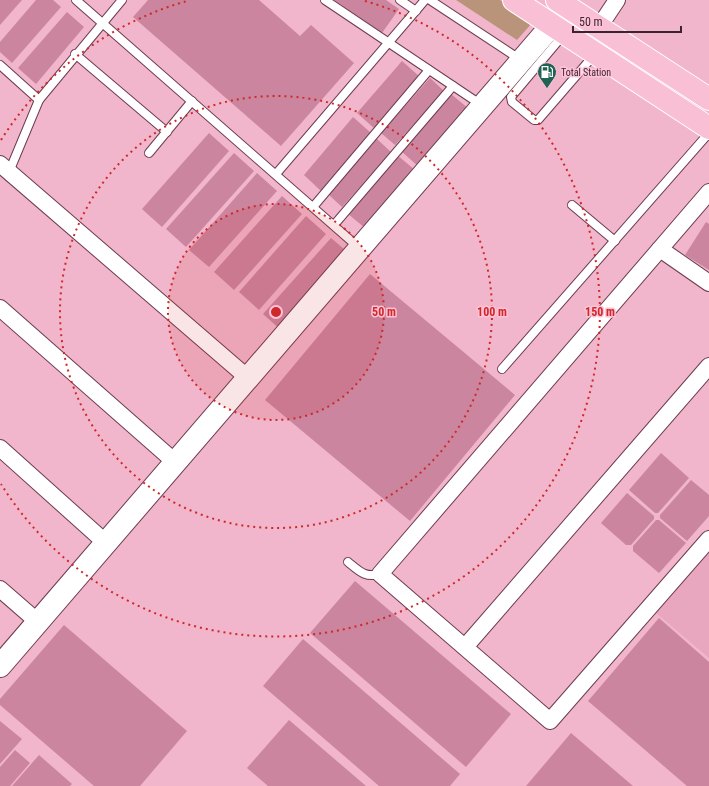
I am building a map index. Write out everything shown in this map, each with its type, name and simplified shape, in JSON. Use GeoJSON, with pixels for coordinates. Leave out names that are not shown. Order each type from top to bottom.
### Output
{"type":"FeatureCollection","features":[{"type":"Feature","properties":{"kind":"main road"},"geometry":{"type":"LineString","coordinates":[[514,0],[709,128]]}},
{"type":"Feature","properties":{"kind":"main road"},"geometry":{"type":"LineString","coordinates":[[557,0],[709,99]]}},
{"type":"Feature","properties":{"kind":"street"},"geometry":{"type":"LineString","coordinates":[[599,27],[617,0]]}},
{"type":"Feature","properties":{"kind":"street"},"geometry":{"type":"LineString","coordinates":[[0,666],[521,60],[558,29]]}},
{"type":"Feature","properties":{"kind":"street"},"geometry":{"type":"LineString","coordinates":[[3,173],[248,378]]}},
{"type":"Feature","properties":{"kind":"street"},"geometry":{"type":"LineString","coordinates":[[709,192],[380,574],[550,720],[709,539]]}},
{"type":"Feature","properties":{"kind":"street"},"geometry":{"type":"LineString","coordinates":[[660,249],[709,283]]}},
{"type":"Feature","properties":{"kind":"street"},"geometry":{"type":"LineString","coordinates":[[0,308],[175,462]]}},
{"type":"Feature","properties":{"kind":"street"},"geometry":{"type":"LineString","coordinates":[[465,647],[709,366]]}},
{"type":"Feature","properties":{"kind":"street"},"geometry":{"type":"LineString","coordinates":[[0,448],[106,543]]}},
{"type":"Feature","properties":{"kind":"street"},"geometry":{"type":"LineString","coordinates":[[0,589],[38,622]]}},
{"type":"Feature","properties":{"kind":"lane"},"geometry":{"type":"LineString","coordinates":[[76,0],[357,246]]}},
{"type":"Feature","properties":{"kind":"lane"},"geometry":{"type":"LineString","coordinates":[[3,173],[39,100],[75,54],[122,0]]}},
{"type":"Feature","properties":{"kind":"lane"},"geometry":{"type":"LineString","coordinates":[[325,0],[477,102]]}},
{"type":"Feature","properties":{"kind":"lane"},"geometry":{"type":"LineString","coordinates":[[400,0],[416,10]]}},
{"type":"Feature","properties":{"kind":"lane"},"geometry":{"type":"LineString","coordinates":[[276,174],[425,0]]}},
{"type":"Feature","properties":{"kind":"lane"},"geometry":{"type":"LineString","coordinates":[[430,0],[521,60]]}},
{"type":"Feature","properties":{"kind":"lane"},"geometry":{"type":"LineString","coordinates":[[558,29],[511,97],[512,102],[534,120],[538,120],[596,54]]}},
{"type":"Feature","properties":{"kind":"lane"},"geometry":{"type":"LineString","coordinates":[[75,54],[167,132]]}},
{"type":"Feature","properties":{"kind":"lane"},"geometry":{"type":"LineString","coordinates":[[0,64],[39,100]]}},
{"type":"Feature","properties":{"kind":"lane"},"geometry":{"type":"LineString","coordinates":[[313,207],[429,70]]}},
{"type":"Feature","properties":{"kind":"lane"},"geometry":{"type":"LineString","coordinates":[[334,225],[453,86]]}},
{"type":"Feature","properties":{"kind":"lane"},"geometry":{"type":"LineString","coordinates":[[149,153],[192,102]]}},
{"type":"Feature","properties":{"kind":"lane"},"geometry":{"type":"LineString","coordinates":[[502,369],[709,133]]}},
{"type":"Feature","properties":{"kind":"lane"},"geometry":{"type":"LineString","coordinates":[[572,205],[615,241]]}},
{"type":"Feature","properties":{"kind":"lane"},"geometry":{"type":"LineString","coordinates":[[348,562],[363,575],[374,576],[380,574]]}},
{"type":"Feature","properties":{"kind":"shaded area"},"geometry":{"type":"Polygon","coordinates":[[[456,0],[500,0],[533,22],[517,40],[456,0]]]}},
{"type":"Feature","properties":{"kind":"shaded area"},"geometry":{"type":"Polygon","coordinates":[[[709,549],[709,658],[655,612],[709,549]]]}},
{"type":"Feature","properties":{"kind":"building"},"geometry":{"type":"Polygon","coordinates":[[[0,0],[22,0],[0,25],[0,0]]]}},
{"type":"Feature","properties":{"kind":"building"},"geometry":{"type":"Polygon","coordinates":[[[36,0],[53,0],[61,7],[12,63],[0,52],[0,42],[36,0]]]}},
{"type":"Feature","properties":{"kind":"building"},"geometry":{"type":"Polygon","coordinates":[[[148,0],[259,0],[300,36],[311,25],[354,63],[281,146],[133,17],[148,0]]]}},
{"type":"Feature","properties":{"kind":"building"},"geometry":{"type":"Polygon","coordinates":[[[334,0],[386,0],[399,9],[382,33],[334,0]]]}},
{"type":"Feature","properties":{"kind":"building"},"geometry":{"type":"Polygon","coordinates":[[[67,12],[84,27],[36,84],[18,68],[67,12]]]}},
{"type":"Feature","properties":{"kind":"building"},"geometry":{"type":"Polygon","coordinates":[[[402,61],[420,77],[375,129],[357,113],[402,61]]]}},
{"type":"Feature","properties":{"kind":"building"},"geometry":{"type":"Polygon","coordinates":[[[430,78],[444,91],[395,145],[381,133],[430,78]]]}},
{"type":"Feature","properties":{"kind":"building"},"geometry":{"type":"Polygon","coordinates":[[[451,94],[469,109],[419,167],[401,151],[451,94]]]}},
{"type":"Feature","properties":{"kind":"building"},"geometry":{"type":"Polygon","coordinates":[[[353,117],[371,133],[321,191],[304,175],[353,117]]]}},
{"type":"Feature","properties":{"kind":"building"},"geometry":{"type":"Polygon","coordinates":[[[209,133],[229,151],[162,227],[142,209],[209,133]]]}},
{"type":"Feature","properties":{"kind":"building"},"geometry":{"type":"Polygon","coordinates":[[[377,139],[391,152],[342,207],[328,194],[377,139]]]}},
{"type":"Feature","properties":{"kind":"building"},"geometry":{"type":"Polygon","coordinates":[[[234,153],[254,171],[186,247],[166,229],[234,153]]]}},
{"type":"Feature","properties":{"kind":"building"},"geometry":{"type":"Polygon","coordinates":[[[397,155],[415,170],[365,228],[347,213],[397,155]]]}},
{"type":"Feature","properties":{"kind":"building"},"geometry":{"type":"Polygon","coordinates":[[[257,173],[277,191],[209,267],[189,250],[257,173]]]}},
{"type":"Feature","properties":{"kind":"building"},"geometry":{"type":"Polygon","coordinates":[[[282,196],[302,214],[234,290],[214,272],[282,196]]]}},
{"type":"Feature","properties":{"kind":"building"},"geometry":{"type":"Polygon","coordinates":[[[306,216],[326,234],[259,310],[239,292],[306,216]]]}},
{"type":"Feature","properties":{"kind":"building"},"geometry":{"type":"Polygon","coordinates":[[[706,222],[709,224],[709,270],[685,255],[706,222]]]}},
{"type":"Feature","properties":{"kind":"building"},"geometry":{"type":"Polygon","coordinates":[[[331,238],[351,255],[283,332],[263,314],[331,238]]]}},
{"type":"Feature","properties":{"kind":"building"},"geometry":{"type":"Polygon","coordinates":[[[370,274],[515,395],[410,521],[265,400],[370,274]]]}},
{"type":"Feature","properties":{"kind":"building"},"geometry":{"type":"Polygon","coordinates":[[[661,453],[689,478],[658,513],[655,513],[629,490],[661,453]]]}},
{"type":"Feature","properties":{"kind":"building"},"geometry":{"type":"Polygon","coordinates":[[[691,480],[709,495],[709,516],[687,541],[660,518],[660,515],[691,480]]]}},
{"type":"Feature","properties":{"kind":"building"},"geometry":{"type":"Polygon","coordinates":[[[627,493],[654,516],[654,519],[631,545],[626,545],[601,523],[627,493]]]}},
{"type":"Feature","properties":{"kind":"building"},"geometry":{"type":"Polygon","coordinates":[[[656,520],[659,520],[686,543],[659,573],[633,551],[633,546],[656,520]]]}},
{"type":"Feature","properties":{"kind":"building"},"geometry":{"type":"Polygon","coordinates":[[[355,581],[511,714],[466,767],[310,633],[355,581]]]}},
{"type":"Feature","properties":{"kind":"building"},"geometry":{"type":"Polygon","coordinates":[[[659,618],[709,662],[709,786],[687,786],[588,701],[659,618]]]}},
{"type":"Feature","properties":{"kind":"building"},"geometry":{"type":"Polygon","coordinates":[[[64,625],[187,731],[140,786],[94,786],[0,705],[0,699],[64,625]]]}},
{"type":"Feature","properties":{"kind":"building"},"geometry":{"type":"Polygon","coordinates":[[[303,639],[460,774],[450,786],[379,786],[263,686],[303,639]]]}},
{"type":"Feature","properties":{"kind":"building"},"geometry":{"type":"Polygon","coordinates":[[[289,720],[366,786],[268,786],[247,768],[289,720]]]}},
{"type":"Feature","properties":{"kind":"building"},"geometry":{"type":"Polygon","coordinates":[[[0,721],[22,739],[0,764],[0,721]]]}},
{"type":"Feature","properties":{"kind":"building"},"geometry":{"type":"Polygon","coordinates":[[[571,733],[633,786],[526,786],[571,733]]]}},
{"type":"Feature","properties":{"kind":"building"},"geometry":{"type":"Polygon","coordinates":[[[15,750],[30,763],[10,786],[0,786],[0,767],[15,750]]]}},
{"type":"Feature","properties":{"kind":"building"},"geometry":{"type":"Polygon","coordinates":[[[39,755],[72,784],[70,786],[12,786],[39,755]]]}},
{"type":"Feature","properties":{"kind":"place","name":"Total Station"},"geometry":{"type":"Point","coordinates":[547,89]}}]}
